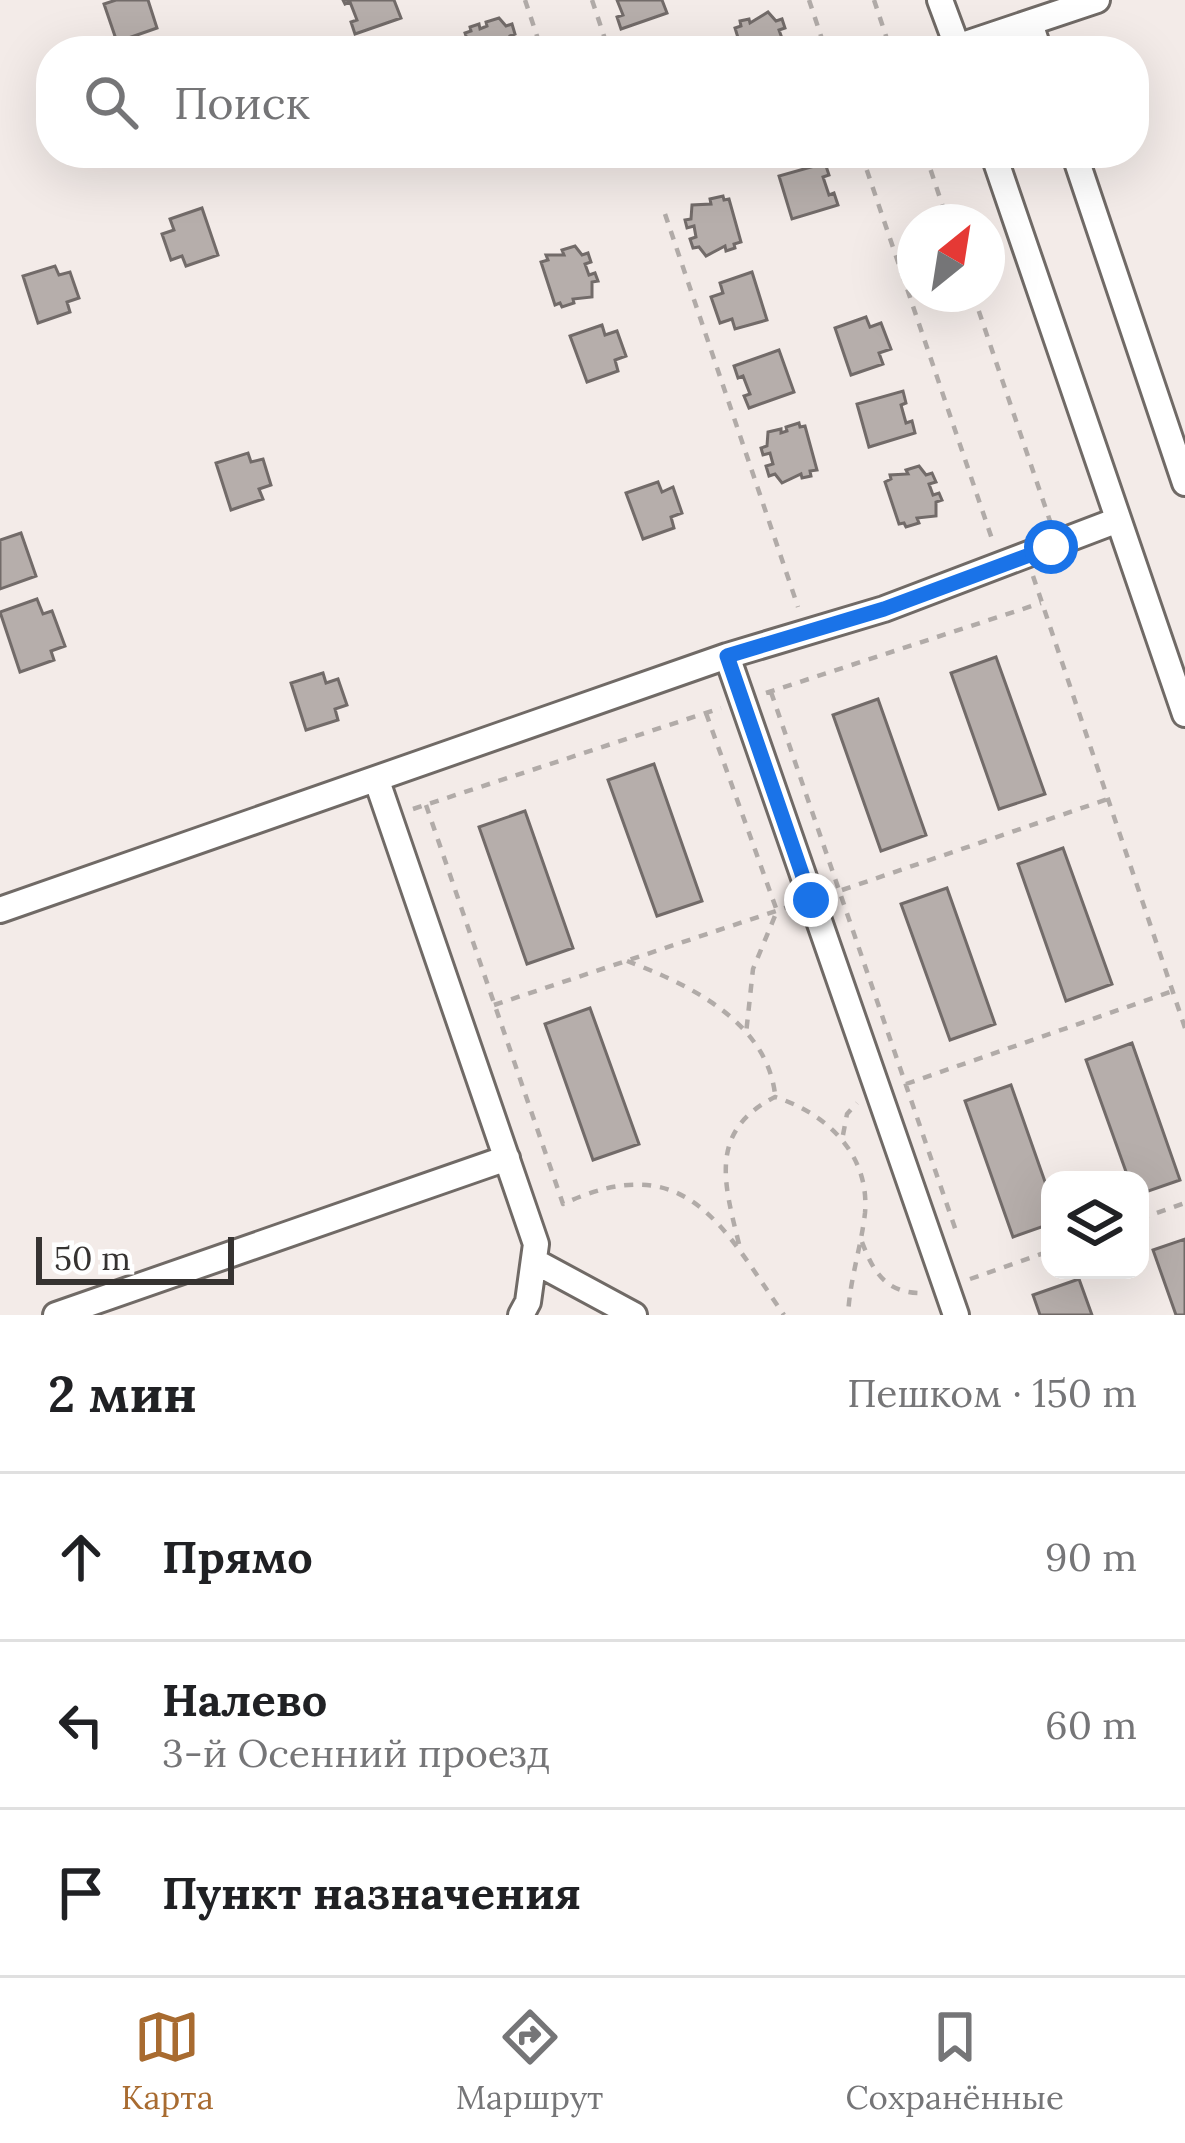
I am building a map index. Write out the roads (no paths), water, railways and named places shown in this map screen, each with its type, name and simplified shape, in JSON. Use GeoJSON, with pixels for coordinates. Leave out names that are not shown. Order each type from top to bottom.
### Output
{"type":"FeatureCollection","features":[{"type":"Feature","properties":{"kind":"street"},"geometry":{"type":"LineString","coordinates":[[940,0],[953,36]]}},
{"type":"Feature","properties":{"kind":"street"},"geometry":{"type":"LineString","coordinates":[[994,36],[1097,0]]}},
{"type":"Feature","properties":{"kind":"street"},"geometry":{"type":"LineString","coordinates":[[1030,23],[1035,36]]}},
{"type":"Feature","properties":{"kind":"street"},"geometry":{"type":"LineString","coordinates":[[998,168],[1185,714]]}},
{"type":"Feature","properties":{"kind":"street"},"geometry":{"type":"LineString","coordinates":[[1079,168],[1185,483]]}},
{"type":"Feature","properties":{"kind":"street"},"geometry":{"type":"LineString","coordinates":[[0,910],[727,656],[884,609],[1118,520]]}},
{"type":"Feature","properties":{"kind":"street"},"geometry":{"type":"LineString","coordinates":[[727,656],[956,1315]]}},
{"type":"Feature","properties":{"kind":"street"},"geometry":{"type":"LineString","coordinates":[[377,781],[536,1244],[528,1302],[521,1315]]}},
{"type":"Feature","properties":{"kind":"street"},"geometry":{"type":"LineString","coordinates":[[63,1314],[507,1158]]}},
{"type":"Feature","properties":{"kind":"street"},"geometry":{"type":"LineString","coordinates":[[534,1262],[634,1315]]}}]}
